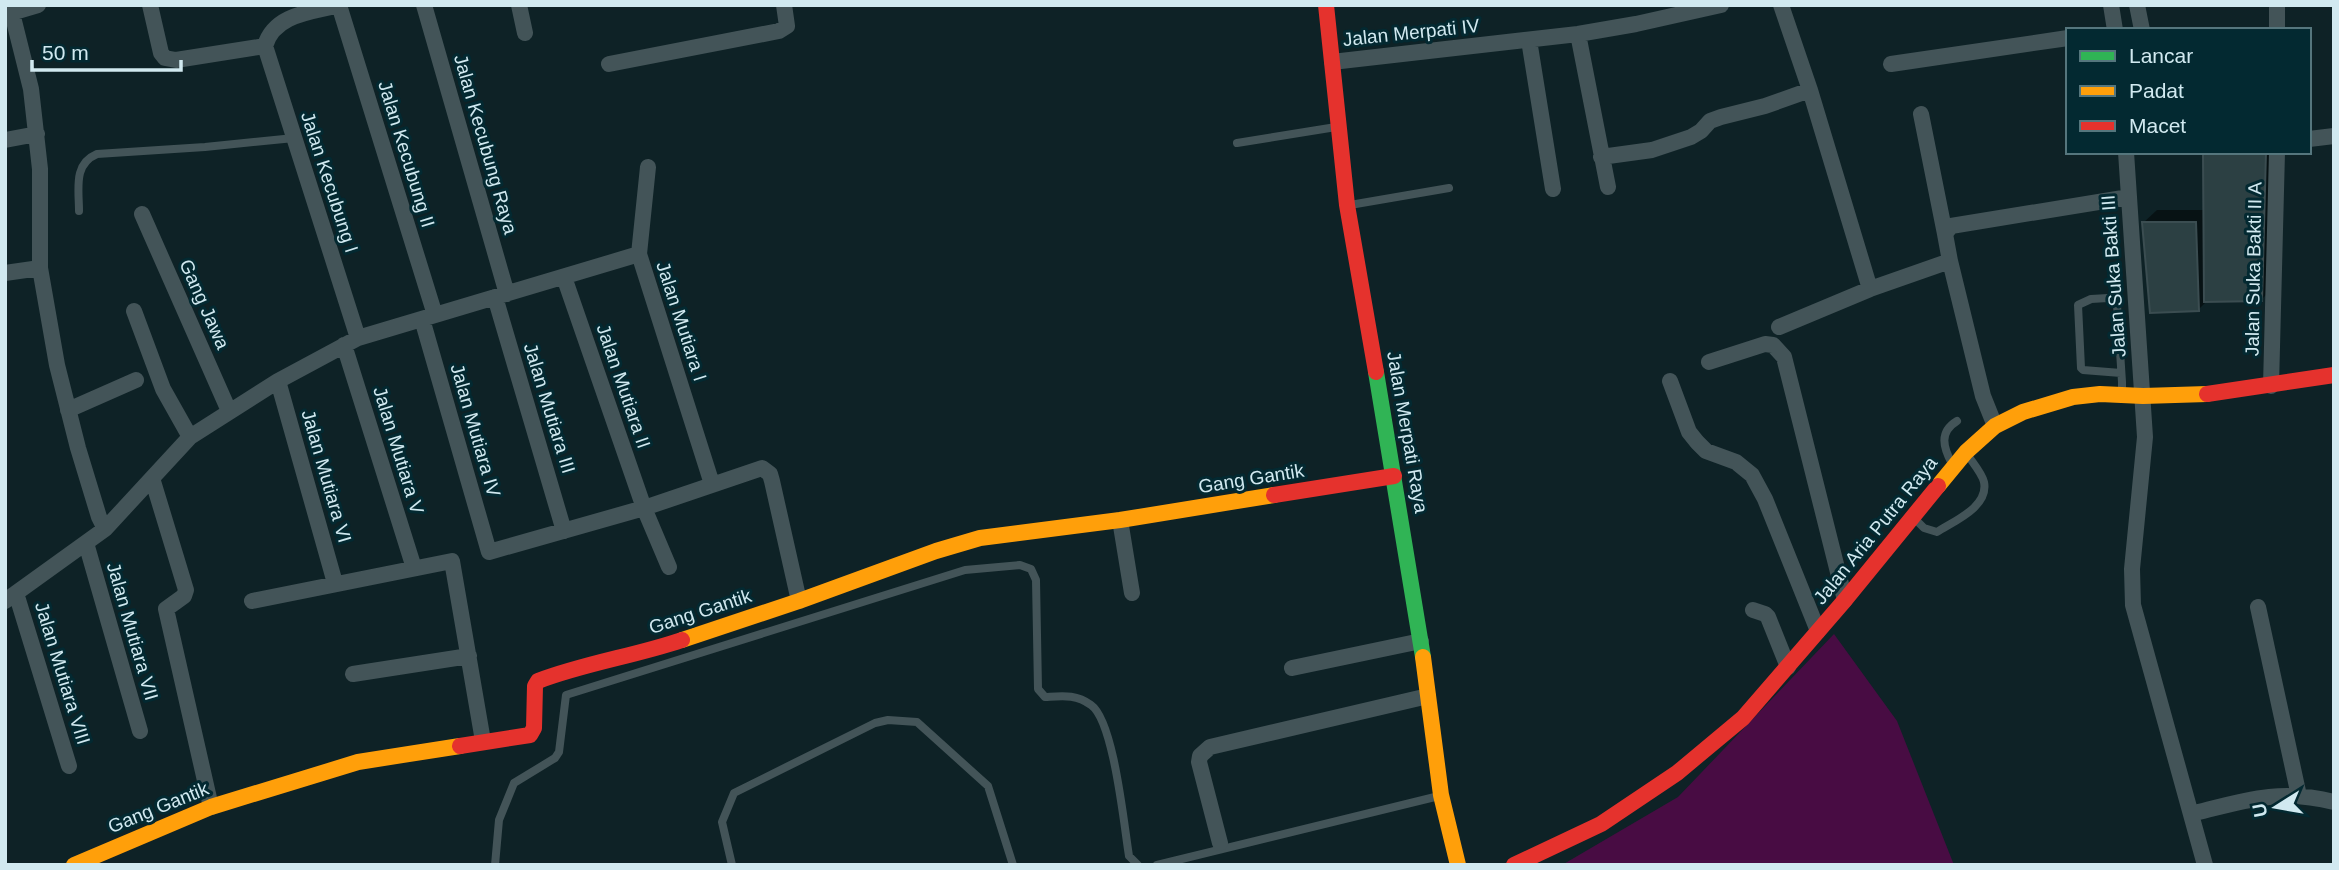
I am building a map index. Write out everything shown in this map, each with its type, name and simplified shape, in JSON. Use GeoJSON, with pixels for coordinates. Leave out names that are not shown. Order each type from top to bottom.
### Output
{"type":"FeatureCollection","features":[{"type":"Feature","properties":{"kind":"main road","name":"Jalan Merpati Raya"},"geometry":{"type":"LineString","coordinates":[[1325,5],[1347,205],[1421,641],[1441,795],[1458,865]]}},
{"type":"Feature","properties":{"kind":"main road","name":"Jalan Aria Putra Raya"},"geometry":{"type":"LineString","coordinates":[[1514,865],[1601,824],[1677,773],[1744,718],[1966,452],[1995,426],[2023,412],[2057,401],[2100,394],[2205,394],[2334,375]]}},
{"type":"Feature","properties":{"kind":"main road","name":"Gang Gantik"},"geometry":{"type":"LineString","coordinates":[[74,865],[211,807],[358,762],[533,733],[535,686],[538,681],[572,668],[658,648],[980,538],[1120,520],[1394,476]]}},
{"type":"Feature","properties":{"kind":"street"},"geometry":{"type":"LineString","coordinates":[[38,5],[11,9],[32,89],[40,169],[40,268],[61,387],[105,529]]}},
{"type":"Feature","properties":{"kind":"street"},"geometry":{"type":"LineString","coordinates":[[150,5],[160,53],[165,58],[176,60],[266,42],[278,23],[340,5]]}},
{"type":"Feature","properties":{"kind":"street","name":"Jalan Kecubung II"},"geometry":{"type":"LineString","coordinates":[[340,5],[428,317]]}},
{"type":"Feature","properties":{"kind":"street","name":"Jalan Kecubung Raya"},"geometry":{"type":"LineString","coordinates":[[424,5],[501,295]]}},
{"type":"Feature","properties":{"kind":"street"},"geometry":{"type":"LineString","coordinates":[[519,5],[525,33]]}},
{"type":"Feature","properties":{"kind":"street"},"geometry":{"type":"LineString","coordinates":[[609,64],[779,31],[786,26],[784,5]]}},
{"type":"Feature","properties":{"kind":"street","name":"Jalan Merpati IV"},"geometry":{"type":"LineString","coordinates":[[1332,62],[1578,34],[1721,5]]}},
{"type":"Feature","properties":{"kind":"street"},"geometry":{"type":"LineString","coordinates":[[1782,5],[1870,289]]}},
{"type":"Feature","properties":{"kind":"street"},"geometry":{"type":"LineString","coordinates":[[2111,5],[2115,28]]}},
{"type":"Feature","properties":{"kind":"street"},"geometry":{"type":"LineString","coordinates":[[2137,5],[2143,28]]}},
{"type":"Feature","properties":{"kind":"street"},"geometry":{"type":"LineString","coordinates":[[2277,5],[2277,28]]}},
{"type":"Feature","properties":{"kind":"street"},"geometry":{"type":"LineString","coordinates":[[1578,34],[1608,187]]}},
{"type":"Feature","properties":{"kind":"street"},"geometry":{"type":"LineString","coordinates":[[1891,64],[2066,38]]}},
{"type":"Feature","properties":{"kind":"street"},"geometry":{"type":"LineString","coordinates":[[1528,40],[1553,189]]}},
{"type":"Feature","properties":{"kind":"street","name":"Jalan Kecubung I"},"geometry":{"type":"LineString","coordinates":[[266,42],[351,342]]}},
{"type":"Feature","properties":{"kind":"street"},"geometry":{"type":"LineString","coordinates":[[1601,157],[1652,150],[1691,137],[1710,121],[1810,90]]}},
{"type":"Feature","properties":{"kind":"street"},"geometry":{"type":"LineString","coordinates":[[1922,114],[1950,261],[1983,396],[1995,426]]}},
{"type":"Feature","properties":{"kind":"street"},"geometry":{"type":"LineString","coordinates":[[5,140],[37,134]]}},
{"type":"Feature","properties":{"kind":"street"},"geometry":{"type":"LineString","coordinates":[[2311,139],[2334,136]]}},
{"type":"Feature","properties":{"kind":"street","name":"Jalan Suka Bakti III"},"geometry":{"type":"LineString","coordinates":[[2126,154],[2146,437],[2132,569],[2133,605],[2205,865]]}},
{"type":"Feature","properties":{"kind":"street","name":"Jalan Suka Bakti II A"},"geometry":{"type":"LineString","coordinates":[[2271,386],[2277,154]]}},
{"type":"Feature","properties":{"kind":"street","name":"Jalan Mutiara I"},"geometry":{"type":"LineString","coordinates":[[648,167],[639,254],[712,484]]}},
{"type":"Feature","properties":{"kind":"street"},"geometry":{"type":"LineString","coordinates":[[1945,234],[1951,226],[2129,197]]}},
{"type":"Feature","properties":{"kind":"street","name":"Gang Jawa"},"geometry":{"type":"LineString","coordinates":[[142,214],[229,411]]}},
{"type":"Feature","properties":{"kind":"street"},"geometry":{"type":"LineString","coordinates":[[11,597],[105,529],[190,437],[278,381],[351,342],[639,254]]}},
{"type":"Feature","properties":{"kind":"street"},"geometry":{"type":"LineString","coordinates":[[1779,327],[1870,289],[1950,261]]}},
{"type":"Feature","properties":{"kind":"street"},"geometry":{"type":"LineString","coordinates":[[5,273],[40,268]]}},
{"type":"Feature","properties":{"kind":"street","name":"Jalan Mutiara II"},"geometry":{"type":"LineString","coordinates":[[564,276],[645,508],[669,567]]}},
{"type":"Feature","properties":{"kind":"street","name":"Jalan Mutiara III"},"geometry":{"type":"LineString","coordinates":[[501,295],[564,531]]}},
{"type":"Feature","properties":{"kind":"street"},"geometry":{"type":"LineString","coordinates":[[134,311],[163,389],[190,437]]}},
{"type":"Feature","properties":{"kind":"street","name":"Jalan Mutiara IV"},"geometry":{"type":"LineString","coordinates":[[428,317],[489,552],[564,531]]}},
{"type":"Feature","properties":{"kind":"street","name":"Jalan Mutiara V"},"geometry":{"type":"LineString","coordinates":[[351,342],[414,568]]}},
{"type":"Feature","properties":{"kind":"street"},"geometry":{"type":"LineString","coordinates":[[1709,362],[1765,344],[1773,345],[1784,357],[1845,600]]}},
{"type":"Feature","properties":{"kind":"street"},"geometry":{"type":"LineString","coordinates":[[68,410],[136,380]]}},
{"type":"Feature","properties":{"kind":"street"},"geometry":{"type":"LineString","coordinates":[[1670,380],[1689,432],[1697,442],[1706,451],[1736,462],[1752,475],[1765,499],[1818,631]]}},
{"type":"Feature","properties":{"kind":"street","name":"Jalan Mutiara VI"},"geometry":{"type":"LineString","coordinates":[[278,381],[335,583]]}},
{"type":"Feature","properties":{"kind":"street"},"geometry":{"type":"LineString","coordinates":[[564,531],[645,508],[762,468],[770,474],[799,601]]}},
{"type":"Feature","properties":{"kind":"street"},"geometry":{"type":"LineString","coordinates":[[152,478],[186,590],[184,596],[166,609],[211,807]]}},
{"type":"Feature","properties":{"kind":"street"},"geometry":{"type":"LineString","coordinates":[[1120,520],[1132,593]]}},
{"type":"Feature","properties":{"kind":"street","name":"Jalan Mutiara VII"},"geometry":{"type":"LineString","coordinates":[[86,543],[140,731]]}},
{"type":"Feature","properties":{"kind":"street"},"geometry":{"type":"LineString","coordinates":[[252,601],[452,561],[483,741]]}},
{"type":"Feature","properties":{"kind":"street","name":"Jalan Mutiara VIII"},"geometry":{"type":"LineString","coordinates":[[11,597],[69,766]]}},
{"type":"Feature","properties":{"kind":"street"},"geometry":{"type":"LineString","coordinates":[[2258,607],[2299,796]]}},
{"type":"Feature","properties":{"kind":"street"},"geometry":{"type":"LineString","coordinates":[[1752,610],[1768,617],[1788,667]]}},
{"type":"Feature","properties":{"kind":"street"},"geometry":{"type":"LineString","coordinates":[[1292,668],[1421,641]]}},
{"type":"Feature","properties":{"kind":"street"},"geometry":{"type":"LineString","coordinates":[[354,674],[469,656]]}},
{"type":"Feature","properties":{"kind":"street"},"geometry":{"type":"LineString","coordinates":[[1220,843],[1199,762],[1203,751],[1210,747],[1427,696]]}},
{"type":"Feature","properties":{"kind":"street"},"geometry":{"type":"LineString","coordinates":[[2191,814],[2285,794],[2334,802]]}},
{"type":"Feature","properties":{"kind":"lane"},"geometry":{"type":"LineString","coordinates":[[1237,143],[1339,126]]}},
{"type":"Feature","properties":{"kind":"lane"},"geometry":{"type":"LineString","coordinates":[[79,211],[82,165],[97,154],[294,138]]}},
{"type":"Feature","properties":{"kind":"lane"},"geometry":{"type":"LineString","coordinates":[[1347,205],[1449,188]]}},
{"type":"Feature","properties":{"kind":"lane"},"geometry":{"type":"LineString","coordinates":[[2121,373],[2081,368],[2077,316],[2078,305],[2083,301],[2108,298],[2117,305],[2121,373],[2122,396]]}},
{"type":"Feature","properties":{"kind":"lane"},"geometry":{"type":"LineString","coordinates":[[1954,467],[1946,453],[1943,436],[1948,426],[1957,421]]}},
{"type":"Feature","properties":{"kind":"lane"},"geometry":{"type":"LineString","coordinates":[[1913,517],[1924,528],[1937,532],[1977,506],[1984,495],[1984,480],[1966,452]]}},
{"type":"Feature","properties":{"kind":"lane"},"geometry":{"type":"LineString","coordinates":[[495,865],[499,820],[514,783],[555,758],[559,752],[566,695],[965,570],[1020,565],[1031,569],[1036,580],[1038,689],[1045,697],[1075,695],[1095,707],[1111,744],[1129,856],[1138,865]]}},
{"type":"Feature","properties":{"kind":"lane"},"geometry":{"type":"LineString","coordinates":[[732,865],[722,822],[734,793],[875,723],[888,720],[917,722],[988,786],[1013,865]]}},
{"type":"Feature","properties":{"kind":"lane"},"geometry":{"type":"LineString","coordinates":[[1157,865],[1441,795]]}},
{"type":"Feature","properties":{"kind":"shaded area"},"geometry":{"type":"Polygon","coordinates":[[[1834,634],[1897,721],[1954,865],[1562,865],[1678,797],[1834,634]]]}},
{"type":"Feature","properties":{"kind":"building"},"geometry":{"type":"Polygon","coordinates":[[[2203,154],[2266,154],[2262,301],[2204,302],[2203,154]]]}},
{"type":"Feature","properties":{"kind":"building"},"geometry":{"type":"Polygon","coordinates":[[[2142,222],[2196,222],[2199,311],[2150,313],[2142,222]]]}},
{"type":"Feature","properties":{"kind":"traffic: fast"},"geometry":{"type":"LineString","coordinates":[[1376,372],[1423,657]]}},
{"type":"Feature","properties":{"kind":"traffic: slow"},"geometry":{"type":"LineString","coordinates":[[1938,486],[1966,452],[1995,426],[2023,412],[2073,397],[2100,394],[2207,394]]}},
{"type":"Feature","properties":{"kind":"traffic: slow"},"geometry":{"type":"LineString","coordinates":[[682,640],[980,538],[1120,520],[1274,495]]}},
{"type":"Feature","properties":{"kind":"traffic: slow"},"geometry":{"type":"LineString","coordinates":[[1423,657],[1441,795],[1458,865]]}},
{"type":"Feature","properties":{"kind":"traffic: slow"},"geometry":{"type":"LineString","coordinates":[[74,865],[211,807],[358,762],[460,746]]}},
{"type":"Feature","properties":{"kind":"traffic: jam"},"geometry":{"type":"LineString","coordinates":[[1326,5],[1347,205],[1376,372]]}},
{"type":"Feature","properties":{"kind":"traffic: jam"},"geometry":{"type":"LineString","coordinates":[[2207,394],[2334,375]]}},
{"type":"Feature","properties":{"kind":"traffic: jam"},"geometry":{"type":"LineString","coordinates":[[1274,495],[1394,476]]}},
{"type":"Feature","properties":{"kind":"traffic: jam"},"geometry":{"type":"LineString","coordinates":[[1514,865],[1601,824],[1677,773],[1743,718],[1845,600],[1938,486]]}},
{"type":"Feature","properties":{"kind":"traffic: jam"},"geometry":{"type":"LineString","coordinates":[[460,746],[530,735],[534,728],[535,686],[538,681],[682,640]]}}]}
